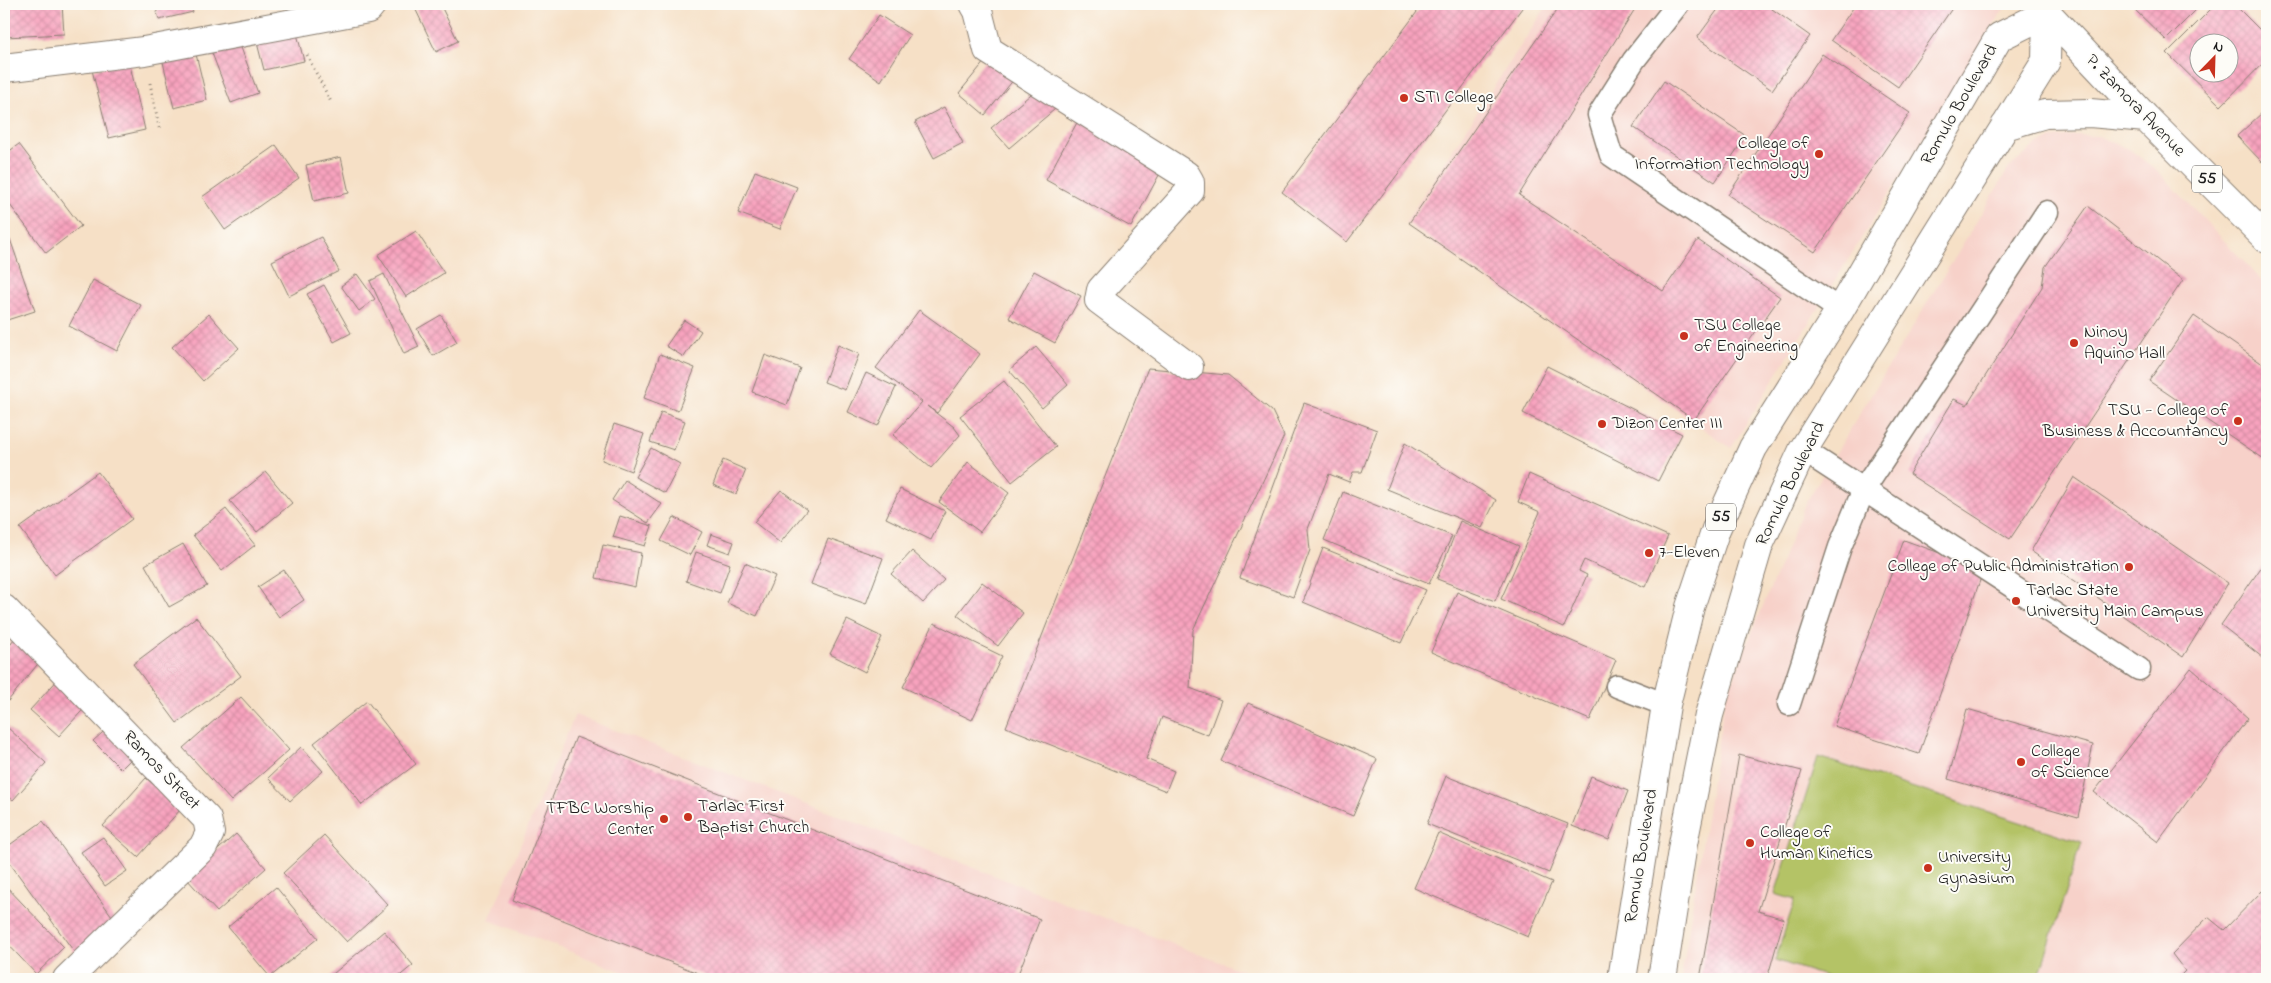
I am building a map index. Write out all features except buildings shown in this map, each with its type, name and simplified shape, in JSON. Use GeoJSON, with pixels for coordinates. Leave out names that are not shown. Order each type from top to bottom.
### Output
{"type":"FeatureCollection","features":[{"type":"Feature","properties":{"kind":"main road"},"geometry":{"type":"LineString","coordinates":[[4,68],[144,51],[368,9],[372,4]]}},
{"type":"Feature","properties":{"kind":"main road"},"geometry":{"type":"LineString","coordinates":[[974,4],[978,11],[988,50],[1186,175],[1190,182],[1190,191],[1101,290],[1099,300],[1189,367]]}},
{"type":"Feature","properties":{"kind":"main road","name":"Romulo Boulevard"},"geometry":{"type":"LineString","coordinates":[[1622,979],[1666,705],[1690,607],[1716,529],[1753,448],[1840,310],[1999,37],[2047,13],[2046,61],[1803,450],[1759,545],[1709,715],[1683,844],[1662,979]]}},
{"type":"Feature","properties":{"kind":"main road","name":"P. Zamora Avenue"},"geometry":{"type":"LineString","coordinates":[[2047,13],[2146,118],[2267,239]]}},
{"type":"Feature","properties":{"kind":"main road"},"geometry":{"type":"LineString","coordinates":[[2005,126],[2045,114],[2090,113],[2146,118]]}},
{"type":"Feature","properties":{"kind":"main road","name":"Ramos Street"},"geometry":{"type":"LineString","coordinates":[[4,609],[207,819],[210,833],[203,848],[67,979]]}},
{"type":"Feature","properties":{"kind":"lane"},"geometry":{"type":"LineString","coordinates":[[1678,4],[1634,60],[1599,115],[1611,155],[1840,310]]}},
{"type":"Feature","properties":{"kind":"lane"},"geometry":{"type":"LineString","coordinates":[[1789,704],[1840,547],[1864,489],[2047,212]]}},
{"type":"Feature","properties":{"kind":"lane"},"geometry":{"type":"LineString","coordinates":[[1803,450],[2139,669]]}},
{"type":"Feature","properties":{"kind":"lane"},"geometry":{"type":"LineString","coordinates":[[1618,686],[1666,705]]}},
{"type":"Feature","properties":{"kind":"path"},"geometry":{"type":"LineString","coordinates":[[291,23],[332,104]]}},
{"type":"Feature","properties":{"kind":"path"},"geometry":{"type":"LineString","coordinates":[[144,51],[160,132]]}},
{"type":"Feature","properties":{"kind":"shaded area","name":"TSU College of Engineering"},"geometry":{"type":"Polygon","coordinates":[[[1548,4],[2007,4],[1731,448],[1405,223],[1548,4]]]}},
{"type":"Feature","properties":{"kind":"shaded area","name":"Tarlac State University Main Campus"},"geometry":{"type":"Polygon","coordinates":[[[2076,135],[2098,136],[2129,149],[2159,172],[2267,286],[2267,979],[1681,979],[1725,698],[1805,504],[2009,168],[2038,144],[2058,137],[2076,135]]]}},
{"type":"Feature","properties":{"kind":"shaded area","name":"Tarlac First Baptist Church"},"geometry":{"type":"Polygon","coordinates":[[[575,715],[1264,979],[641,979],[489,920],[575,715]]]}},
{"type":"Feature","properties":{"kind":"green space","name":"University Gynasium"},"geometry":{"type":"Polygon","coordinates":[[[1818,757],[2082,842],[2038,979],[1834,979],[1775,960],[1795,900],[1775,894],[1818,757]]]}},
{"type":"Feature","properties":{"kind":"place","name":"STI College"},"geometry":{"type":"Point","coordinates":[1404,98]}},
{"type":"Feature","properties":{"kind":"place","name":"College of Information Technology"},"geometry":{"type":"Point","coordinates":[1819,154]}},
{"type":"Feature","properties":{"kind":"place","name":"TSU College of Engineering"},"geometry":{"type":"Point","coordinates":[1684,336]}},
{"type":"Feature","properties":{"kind":"place","name":"Ninoy Aquino Hall"},"geometry":{"type":"Point","coordinates":[2074,343]}},
{"type":"Feature","properties":{"kind":"place","name":"TSU - College of Business & Accountancy"},"geometry":{"type":"Point","coordinates":[2238,421]}},
{"type":"Feature","properties":{"kind":"place","name":"Dizon Center III"},"geometry":{"type":"Point","coordinates":[1602,424]}},
{"type":"Feature","properties":{"kind":"place","name":"7-Eleven"},"geometry":{"type":"Point","coordinates":[1649,553]}},
{"type":"Feature","properties":{"kind":"place","name":"College of Public Administration"},"geometry":{"type":"Point","coordinates":[2129,567]}},
{"type":"Feature","properties":{"kind":"place","name":"Tarlac State University Main Campus"},"geometry":{"type":"Point","coordinates":[2016,601]}},
{"type":"Feature","properties":{"kind":"place","name":"College of Science"},"geometry":{"type":"Point","coordinates":[2021,762]}},
{"type":"Feature","properties":{"kind":"place","name":"Tarlac First Baptist Church"},"geometry":{"type":"Point","coordinates":[688,817]}},
{"type":"Feature","properties":{"kind":"place","name":"TFBC Worship Center"},"geometry":{"type":"Point","coordinates":[664,819]}},
{"type":"Feature","properties":{"kind":"place","name":"College of Human Kinetics"},"geometry":{"type":"Point","coordinates":[1750,843]}},
{"type":"Feature","properties":{"kind":"place","name":"University Gynasium"},"geometry":{"type":"Point","coordinates":[1928,868]}}]}
